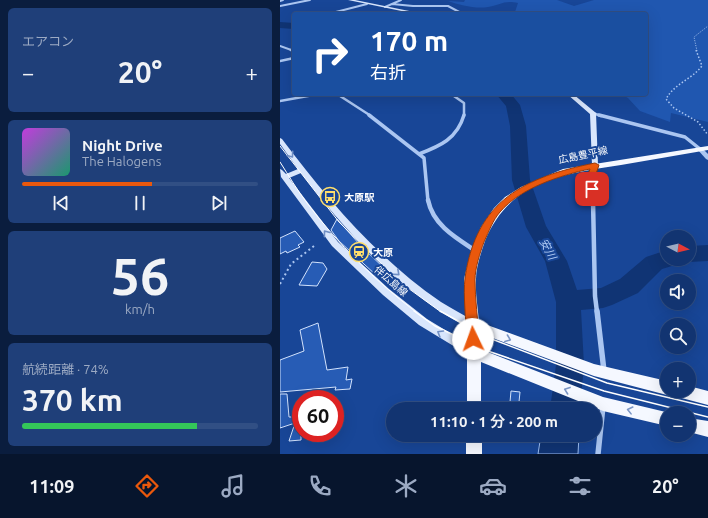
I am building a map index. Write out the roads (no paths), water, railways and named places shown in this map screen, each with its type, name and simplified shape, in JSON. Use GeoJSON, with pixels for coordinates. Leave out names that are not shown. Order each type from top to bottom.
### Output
{"type":"FeatureCollection","features":[{"type":"Feature","properties":{"kind":"main road"},"geometry":{"type":"LineString","coordinates":[[350,0],[411,12]]}},
{"type":"Feature","properties":{"kind":"main road"},"geometry":{"type":"LineString","coordinates":[[572,96],[593,113],[595,165]]}},
{"type":"Feature","properties":{"kind":"main road","name":"伴広島線"},"geometry":{"type":"LineString","coordinates":[[280,140],[301,170],[354,233],[402,276],[433,301],[472,324]]}},
{"type":"Feature","properties":{"kind":"main road","name":"広島豊平線"},"geometry":{"type":"LineString","coordinates":[[474,402],[474,353],[470,279],[476,251],[486,227],[497,210],[508,199],[540,181],[566,171],[595,165],[704,149]]}},
{"type":"Feature","properties":{"kind":"main road"},"geometry":{"type":"LineString","coordinates":[[282,174],[301,170]]}},
{"type":"Feature","properties":{"kind":"main road","name":"伴広島線"},"geometry":{"type":"LineString","coordinates":[[282,174],[335,244],[386,292],[424,322],[474,353]]}},
{"type":"Feature","properties":{"kind":"main road"},"geometry":{"type":"LineString","coordinates":[[472,324],[545,353],[599,371],[660,386]]}},
{"type":"Feature","properties":{"kind":"main road"},"geometry":{"type":"LineString","coordinates":[[474,353],[599,402]]}},
{"type":"Feature","properties":{"kind":"main road"},"geometry":{"type":"LineString","coordinates":[[696,395],[708,398]]}},
{"type":"Feature","properties":{"kind":"main road"},"geometry":{"type":"LineString","coordinates":[[602,403],[660,417]]}},
{"type":"Feature","properties":{"kind":"main road"},"geometry":{"type":"LineString","coordinates":[[696,426],[708,429]]}},
{"type":"Feature","properties":{"kind":"main road"},"geometry":{"type":"LineString","coordinates":[[474,442],[474,454]]}},
{"type":"Feature","properties":{"kind":"street"},"geometry":{"type":"LineString","coordinates":[[280,6],[310,0]]}},
{"type":"Feature","properties":{"kind":"street"},"geometry":{"type":"LineString","coordinates":[[385,7],[401,0]]}},
{"type":"Feature","properties":{"kind":"street"},"geometry":{"type":"LineString","coordinates":[[336,12],[367,4]]}},
{"type":"Feature","properties":{"kind":"street"},"geometry":{"type":"LineString","coordinates":[[392,4],[413,6],[448,6],[459,12]]}},
{"type":"Feature","properties":{"kind":"street"},"geometry":{"type":"LineString","coordinates":[[280,46],[292,50]]}},
{"type":"Feature","properties":{"kind":"street"},"geometry":{"type":"LineString","coordinates":[[280,62],[292,59]]}},
{"type":"Feature","properties":{"kind":"street"},"geometry":{"type":"LineString","coordinates":[[280,101],[308,96]]}},
{"type":"Feature","properties":{"kind":"street"},"geometry":{"type":"LineString","coordinates":[[340,96],[370,116],[424,158],[429,206],[434,217],[455,238],[476,251]]}},
{"type":"Feature","properties":{"kind":"street"},"geometry":{"type":"LineString","coordinates":[[419,154],[446,143],[454,137],[465,115],[464,103],[455,96]]}},
{"type":"Feature","properties":{"kind":"street"},"geometry":{"type":"LineString","coordinates":[[593,113],[606,118],[685,137],[704,149],[708,158]]}},
{"type":"Feature","properties":{"kind":"street"},"geometry":{"type":"LineString","coordinates":[[595,165],[592,174],[595,296],[599,371]]}},
{"type":"Feature","properties":{"kind":"street"},"geometry":{"type":"LineString","coordinates":[[598,442],[598,454]]}},
{"type":"Feature","properties":{"kind":"waterway","name":"安川"},"geometry":{"type":"LineString","coordinates":[[280,25],[292,26]]}},
{"type":"Feature","properties":{"kind":"waterway","name":"安川"},"geometry":{"type":"LineString","coordinates":[[505,96],[513,105],[518,126],[521,180],[536,227],[556,261],[568,302]]}},
{"type":"Feature","properties":{"kind":"waterway"},"geometry":{"type":"LineString","coordinates":[[696,254],[708,253]]}},
{"type":"Feature","properties":{"kind":"waterway"},"geometry":{"type":"LineString","coordinates":[[568,302],[603,298],[629,286],[654,263],[660,261]]}},
{"type":"Feature","properties":{"kind":"waterway","name":"安川"},"geometry":{"type":"LineString","coordinates":[[566,402],[570,365],[568,302]]}},
{"type":"Feature","properties":{"kind":"tram line"},"geometry":{"type":"LineString","coordinates":[[280,146],[339,222],[401,283],[441,312]]}},
{"type":"Feature","properties":{"kind":"tram line"},"geometry":{"type":"LineString","coordinates":[[280,162],[296,188],[331,233],[372,275],[416,312]]}},
{"type":"Feature","properties":{"kind":"tram line"},"geometry":{"type":"LineString","coordinates":[[414,311],[435,326],[485,350],[604,391],[708,417]]}},
{"type":"Feature","properties":{"kind":"tram line"},"geometry":{"type":"LineString","coordinates":[[440,311],[489,338],[607,383],[708,407]]}},
{"type":"Feature","properties":{"kind":"place","name":"大原駅"},"geometry":{"type":"Point","coordinates":[330,197]}},
{"type":"Feature","properties":{"kind":"place","name":"大原"},"geometry":{"type":"Point","coordinates":[359,252]}}]}
